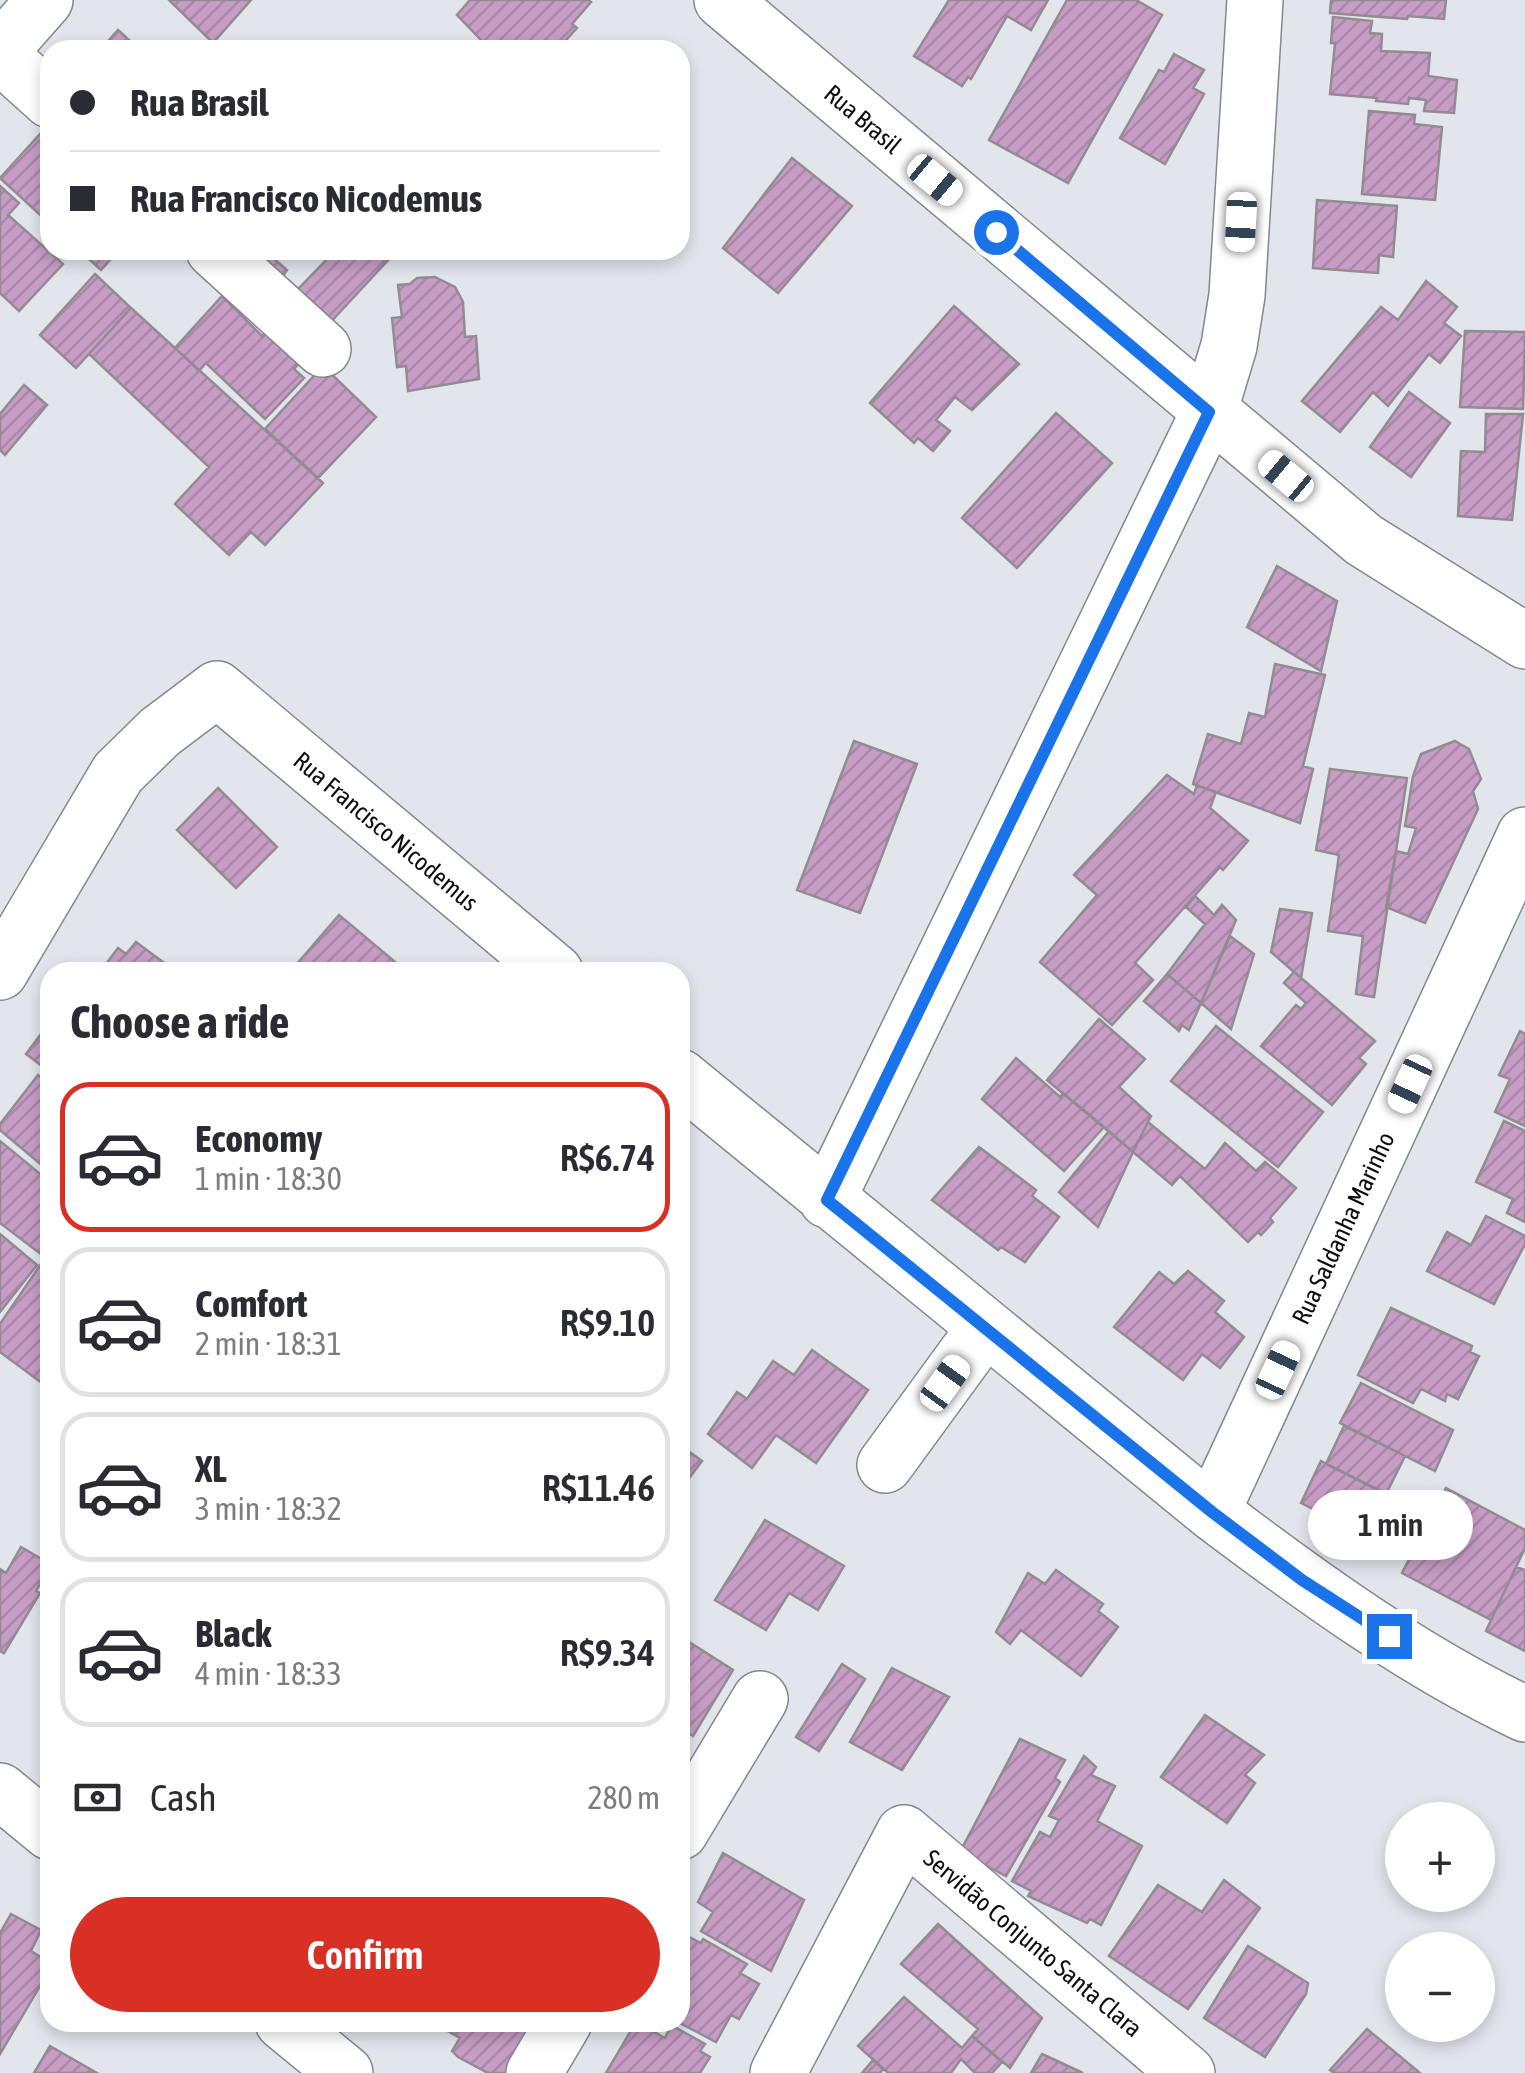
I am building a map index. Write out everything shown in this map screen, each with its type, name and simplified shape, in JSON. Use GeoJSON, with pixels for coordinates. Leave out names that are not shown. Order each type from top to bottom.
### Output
{"type":"FeatureCollection","features":[{"type":"Feature","properties":{"kind":"street"},"geometry":{"type":"LineString","coordinates":[[40,91],[0,53],[45,0]]}},
{"type":"Feature","properties":{"kind":"street","name":"Rua Brasil"},"geometry":{"type":"LineString","coordinates":[[722,0],[1364,540],[1525,641]]}},
{"type":"Feature","properties":{"kind":"street"},"geometry":{"type":"LineString","coordinates":[[827,1200],[1209,412],[1229,346],[1237,296],[1255,0]]}},
{"type":"Feature","properties":{"kind":"street"},"geometry":{"type":"LineString","coordinates":[[225,260],[323,349]]}},
{"type":"Feature","properties":{"kind":"street","name":"Rua Francisco Nicodemus"},"geometry":{"type":"LineString","coordinates":[[0,972],[118,773],[160,732],[217,689],[543,962]]}},
{"type":"Feature","properties":{"kind":"street","name":"Rua Saldanha Marinho"},"geometry":{"type":"LineString","coordinates":[[1212,1512],[1525,835]]}},
{"type":"Feature","properties":{"kind":"street"},"geometry":{"type":"LineString","coordinates":[[690,1085],[1212,1512],[1302,1580],[1450,1673],[1525,1714]]}},
{"type":"Feature","properties":{"kind":"street"},"geometry":{"type":"LineString","coordinates":[[885,1465],[985,1328]]}},
{"type":"Feature","properties":{"kind":"street"},"geometry":{"type":"LineString","coordinates":[[690,1815],[760,1699]]}},
{"type":"Feature","properties":{"kind":"street"},"geometry":{"type":"LineString","coordinates":[[0,1791],[40,1824]]}},
{"type":"Feature","properties":{"kind":"street","name":"Servidão Conjunto Santa Clara"},"geometry":{"type":"LineString","coordinates":[[778,2073],[904,1833],[1187,2073]]}},
{"type":"Feature","properties":{"kind":"street"},"geometry":{"type":"LineString","coordinates":[[295,2032],[345,2073]]}},
{"type":"Feature","properties":{"kind":"street"},"geometry":{"type":"LineString","coordinates":[[534,2073],[558,2032]]}},
{"type":"Feature","properties":{"kind":"building"},"geometry":{"type":"Polygon","coordinates":[[[169,0],[251,0],[216,40],[210,40],[169,0]]]}},
{"type":"Feature","properties":{"kind":"building"},"geometry":{"type":"Polygon","coordinates":[[[470,0],[591,2],[572,24],[577,28],[566,40],[481,40],[457,15],[470,0]]]}},
{"type":"Feature","properties":{"kind":"building"},"geometry":{"type":"Polygon","coordinates":[[[949,0],[1048,0],[1031,30],[1007,16],[971,79],[968,77],[962,86],[914,56],[949,0]]]}},
{"type":"Feature","properties":{"kind":"building"},"geometry":{"type":"Polygon","coordinates":[[[1067,0],[1136,0],[1162,15],[1068,183],[989,140],[1067,0]]]}},
{"type":"Feature","properties":{"kind":"building"},"geometry":{"type":"Polygon","coordinates":[[[1331,0],[1446,0],[1444,19],[1407,19],[1330,13],[1331,0]]]}},
{"type":"Feature","properties":{"kind":"building"},"geometry":{"type":"Polygon","coordinates":[[[1333,17],[1372,21],[1370,33],[1382,34],[1381,51],[1430,53],[1428,76],[1457,80],[1454,113],[1424,111],[1426,100],[1409,98],[1408,104],[1330,94],[1335,43],[1331,43],[1333,17]]]}},
{"type":"Feature","properties":{"kind":"building"},"geometry":{"type":"Polygon","coordinates":[[[118,30],[129,40],[109,40],[118,30]]]}},
{"type":"Feature","properties":{"kind":"building"},"geometry":{"type":"Polygon","coordinates":[[[1174,54],[1204,70],[1193,88],[1204,94],[1165,164],[1120,138],[1159,70],[1164,72],[1174,54]]]}},
{"type":"Feature","properties":{"kind":"building"},"geometry":{"type":"Polygon","coordinates":[[[1369,111],[1415,115],[1414,124],[1442,127],[1435,200],[1362,194],[1369,111]]]}},
{"type":"Feature","properties":{"kind":"building"},"geometry":{"type":"Polygon","coordinates":[[[40,134],[40,215],[0,178],[40,134]]]}},
{"type":"Feature","properties":{"kind":"building"},"geometry":{"type":"Polygon","coordinates":[[[792,158],[852,206],[778,293],[723,248],[792,158]]]}},
{"type":"Feature","properties":{"kind":"building"},"geometry":{"type":"Polygon","coordinates":[[[0,186],[19,203],[8,215],[40,244],[40,260],[59,260],[63,264],[19,311],[0,293],[0,186]]]}},
{"type":"Feature","properties":{"kind":"building"},"geometry":{"type":"Polygon","coordinates":[[[1317,200],[1397,206],[1393,257],[1379,255],[1378,273],[1313,268],[1317,200]]]}},
{"type":"Feature","properties":{"kind":"building"},"geometry":{"type":"Polygon","coordinates":[[[90,260],[110,260],[101,270],[90,260]]]}},
{"type":"Feature","properties":{"kind":"building"},"geometry":{"type":"Polygon","coordinates":[[[253,260],[276,260],[287,270],[283,276],[298,289],[326,260],[388,260],[326,327],[253,260]]]}},
{"type":"Feature","properties":{"kind":"building"},"geometry":{"type":"Polygon","coordinates":[[[95,274],[131,308],[76,368],[40,335],[95,274]]]}},
{"type":"Feature","properties":{"kind":"building"},"geometry":{"type":"Polygon","coordinates":[[[435,277],[455,287],[463,302],[465,337],[476,336],[479,379],[408,391],[406,366],[397,367],[392,318],[402,317],[398,285],[435,277]]]}},
{"type":"Feature","properties":{"kind":"building"},"geometry":{"type":"Polygon","coordinates":[[[1426,281],[1457,307],[1444,323],[1461,336],[1440,363],[1429,354],[1388,406],[1373,392],[1340,432],[1302,401],[1381,307],[1398,320],[1426,281]]]}},
{"type":"Feature","properties":{"kind":"building"},"geometry":{"type":"Polygon","coordinates":[[[222,296],[262,336],[276,322],[308,353],[294,369],[304,378],[265,419],[206,363],[199,371],[175,348],[222,296]]]}},
{"type":"Feature","properties":{"kind":"building"},"geometry":{"type":"Polygon","coordinates":[[[954,306],[1019,364],[972,410],[955,397],[936,420],[950,431],[933,451],[918,438],[914,443],[870,403],[954,306]]]}},
{"type":"Feature","properties":{"kind":"building"},"geometry":{"type":"Polygon","coordinates":[[[131,308],[323,483],[265,545],[251,532],[229,555],[175,504],[209,467],[89,354],[131,308]]]}},
{"type":"Feature","properties":{"kind":"building"},"geometry":{"type":"Polygon","coordinates":[[[1465,331],[1525,332],[1523,409],[1460,407],[1465,331]]]}},
{"type":"Feature","properties":{"kind":"building"},"geometry":{"type":"Polygon","coordinates":[[[323,366],[376,417],[318,478],[265,429],[323,366]]]}},
{"type":"Feature","properties":{"kind":"building"},"geometry":{"type":"Polygon","coordinates":[[[24,385],[47,405],[5,455],[0,450],[0,414],[24,385]]]}},
{"type":"Feature","properties":{"kind":"building"},"geometry":{"type":"Polygon","coordinates":[[[1409,392],[1450,423],[1411,477],[1370,447],[1409,392]]]}},
{"type":"Feature","properties":{"kind":"building"},"geometry":{"type":"Polygon","coordinates":[[[1056,413],[1112,463],[1017,568],[962,518],[1056,413]]]}},
{"type":"Feature","properties":{"kind":"building"},"geometry":{"type":"Polygon","coordinates":[[[1486,414],[1523,414],[1512,520],[1458,516],[1461,451],[1485,452],[1486,414]]]}},
{"type":"Feature","properties":{"kind":"building"},"geometry":{"type":"Polygon","coordinates":[[[1277,566],[1337,601],[1321,671],[1247,627],[1277,566]]]}},
{"type":"Feature","properties":{"kind":"building"},"geometry":{"type":"Polygon","coordinates":[[[1275,664],[1325,675],[1303,766],[1313,769],[1300,823],[1193,784],[1208,734],[1241,744],[1249,713],[1265,717],[1275,664]]]}},
{"type":"Feature","properties":{"kind":"building"},"geometry":{"type":"Polygon","coordinates":[[[854,741],[917,764],[860,913],[797,890],[854,741]]]}},
{"type":"Feature","properties":{"kind":"building"},"geometry":{"type":"Polygon","coordinates":[[[1455,741],[1469,749],[1481,779],[1473,791],[1478,809],[1425,923],[1386,907],[1396,851],[1408,854],[1416,828],[1405,826],[1413,776],[1421,754],[1455,741]]]}},
{"type":"Feature","properties":{"kind":"building"},"geometry":{"type":"Polygon","coordinates":[[[1330,769],[1407,778],[1374,997],[1356,994],[1363,936],[1328,931],[1339,855],[1316,850],[1330,769]]]}},
{"type":"Feature","properties":{"kind":"building"},"geometry":{"type":"Polygon","coordinates":[[[1167,775],[1194,794],[1197,785],[1216,792],[1210,808],[1248,841],[1135,963],[1153,980],[1112,1025],[1040,962],[1097,895],[1074,875],[1167,775]]]}},
{"type":"Feature","properties":{"kind":"building"},"geometry":{"type":"Polygon","coordinates":[[[218,788],[277,847],[236,888],[177,830],[218,788]]]}},
{"type":"Feature","properties":{"kind":"building"},"geometry":{"type":"Polygon","coordinates":[[[1195,896],[1214,915],[1222,905],[1236,920],[1201,1003],[1167,974],[1205,924],[1186,907],[1195,896]]]}},
{"type":"Feature","properties":{"kind":"building"},"geometry":{"type":"Polygon","coordinates":[[[1280,909],[1312,913],[1301,978],[1271,952],[1280,909]]]}},
{"type":"Feature","properties":{"kind":"building"},"geometry":{"type":"Polygon","coordinates":[[[339,915],[395,962],[299,962],[339,915]]]}},
{"type":"Feature","properties":{"kind":"building"},"geometry":{"type":"Polygon","coordinates":[[[1230,936],[1254,954],[1231,1029],[1201,1003],[1230,936]]]}},
{"type":"Feature","properties":{"kind":"building"},"geometry":{"type":"Polygon","coordinates":[[[136,942],[163,962],[108,962],[118,948],[126,954],[136,942]]]}},
{"type":"Feature","properties":{"kind":"building"},"geometry":{"type":"Polygon","coordinates":[[[1294,972],[1375,1041],[1359,1058],[1366,1064],[1332,1105],[1261,1046],[1296,1005],[1301,1009],[1306,1003],[1284,983],[1294,972]]]}},
{"type":"Feature","properties":{"kind":"building"},"geometry":{"type":"Polygon","coordinates":[[[1167,974],[1201,1003],[1189,1030],[1182,1025],[1179,1031],[1144,1001],[1167,974]]]}},
{"type":"Feature","properties":{"kind":"building"},"geometry":{"type":"Polygon","coordinates":[[[1099,1019],[1145,1059],[1119,1087],[1151,1116],[1133,1152],[1047,1080],[1099,1019]]]}},
{"type":"Feature","properties":{"kind":"building"},"geometry":{"type":"Polygon","coordinates":[[[1216,1026],[1323,1112],[1278,1167],[1171,1081],[1216,1026]]]}},
{"type":"Feature","properties":{"kind":"building"},"geometry":{"type":"Polygon","coordinates":[[[1520,1031],[1525,1034],[1525,1126],[1495,1112],[1510,1079],[1499,1075],[1520,1031]]]}},
{"type":"Feature","properties":{"kind":"building"},"geometry":{"type":"Polygon","coordinates":[[[40,1035],[40,1064],[26,1054],[40,1035]]]}},
{"type":"Feature","properties":{"kind":"building"},"geometry":{"type":"Polygon","coordinates":[[[1016,1058],[1060,1097],[1063,1093],[1104,1127],[1064,1171],[982,1099],[1016,1058]]]}},
{"type":"Feature","properties":{"kind":"building"},"geometry":{"type":"Polygon","coordinates":[[[38,1075],[40,1164],[0,1130],[0,1124],[38,1075]]]}},
{"type":"Feature","properties":{"kind":"building"},"geometry":{"type":"Polygon","coordinates":[[[1504,1121],[1525,1131],[1525,1222],[1507,1213],[1513,1199],[1476,1182],[1504,1121]]]}},
{"type":"Feature","properties":{"kind":"building"},"geometry":{"type":"Polygon","coordinates":[[[1148,1122],[1205,1169],[1225,1143],[1256,1171],[1265,1162],[1296,1188],[1270,1218],[1273,1222],[1248,1242],[1180,1176],[1172,1185],[1133,1152],[1148,1122]]]}},
{"type":"Feature","properties":{"kind":"building"},"geometry":{"type":"Polygon","coordinates":[[[1109,1131],[1133,1152],[1098,1227],[1059,1192],[1109,1131]]]}},
{"type":"Feature","properties":{"kind":"building"},"geometry":{"type":"Polygon","coordinates":[[[0,1141],[40,1174],[40,1253],[0,1223],[0,1141]]]}},
{"type":"Feature","properties":{"kind":"building"},"geometry":{"type":"Polygon","coordinates":[[[979,1147],[1036,1190],[1032,1196],[1059,1217],[1025,1262],[1001,1247],[998,1250],[932,1200],[979,1147]]]}},
{"type":"Feature","properties":{"kind":"building"},"geometry":{"type":"Polygon","coordinates":[[[1486,1216],[1525,1236],[1525,1244],[1494,1304],[1427,1271],[1447,1232],[1471,1245],[1486,1216]]]}},
{"type":"Feature","properties":{"kind":"building"},"geometry":{"type":"Polygon","coordinates":[[[0,1234],[37,1265],[0,1312],[0,1234]]]}},
{"type":"Feature","properties":{"kind":"building"},"geometry":{"type":"Polygon","coordinates":[[[40,1265],[40,1382],[0,1352],[0,1324],[40,1265]]]}},
{"type":"Feature","properties":{"kind":"building"},"geometry":{"type":"Polygon","coordinates":[[[1188,1271],[1224,1301],[1215,1312],[1244,1337],[1220,1368],[1202,1354],[1183,1380],[1114,1327],[1159,1272],[1174,1284],[1188,1271]]]}},
{"type":"Feature","properties":{"kind":"building"},"geometry":{"type":"Polygon","coordinates":[[[1391,1308],[1472,1346],[1470,1352],[1479,1356],[1458,1399],[1447,1394],[1445,1401],[1421,1389],[1413,1403],[1358,1375],[1391,1308]]]}},
{"type":"Feature","properties":{"kind":"building"},"geometry":{"type":"Polygon","coordinates":[[[812,1350],[868,1390],[816,1463],[776,1435],[752,1468],[708,1434],[737,1392],[747,1399],[773,1361],[794,1375],[812,1350]]]}},
{"type":"Feature","properties":{"kind":"building"},"geometry":{"type":"Polygon","coordinates":[[[1361,1383],[1453,1430],[1435,1471],[1340,1423],[1361,1383]]]}},
{"type":"Feature","properties":{"kind":"building"},"geometry":{"type":"Polygon","coordinates":[[[1344,1426],[1405,1456],[1386,1494],[1326,1464],[1344,1426]]]}},
{"type":"Feature","properties":{"kind":"building"},"geometry":{"type":"Polygon","coordinates":[[[690,1452],[702,1461],[690,1477],[690,1452]]]}},
{"type":"Feature","properties":{"kind":"building"},"geometry":{"type":"Polygon","coordinates":[[[1321,1461],[1407,1504],[1396,1527],[1387,1522],[1378,1541],[1301,1503],[1321,1461]]]}},
{"type":"Feature","properties":{"kind":"building"},"geometry":{"type":"Polygon","coordinates":[[[1446,1488],[1525,1530],[1525,1548],[1491,1620],[1402,1573],[1446,1488]]]}},
{"type":"Feature","properties":{"kind":"building"},"geometry":{"type":"Polygon","coordinates":[[[765,1520],[844,1566],[818,1610],[789,1593],[766,1630],[715,1600],[765,1520]]]}},
{"type":"Feature","properties":{"kind":"building"},"geometry":{"type":"Polygon","coordinates":[[[21,1547],[40,1558],[40,1584],[36,1591],[40,1593],[4,1653],[0,1651],[0,1569],[6,1573],[21,1547]]]}},
{"type":"Feature","properties":{"kind":"building"},"geometry":{"type":"Polygon","coordinates":[[[1516,1567],[1525,1570],[1525,1651],[1486,1631],[1516,1567]]]}},
{"type":"Feature","properties":{"kind":"building"},"geometry":{"type":"Polygon","coordinates":[[[1056,1570],[1103,1604],[1098,1611],[1118,1627],[1081,1676],[1021,1630],[1010,1644],[996,1632],[1028,1573],[1045,1584],[1056,1570]]]}},
{"type":"Feature","properties":{"kind":"building"},"geometry":{"type":"Polygon","coordinates":[[[690,1643],[733,1670],[693,1736],[690,1734],[690,1643]]]}},
{"type":"Feature","properties":{"kind":"building"},"geometry":{"type":"Polygon","coordinates":[[[842,1664],[865,1679],[819,1751],[796,1737],[842,1664]]]}},
{"type":"Feature","properties":{"kind":"building"},"geometry":{"type":"Polygon","coordinates":[[[892,1668],[949,1697],[902,1770],[850,1742],[892,1668]]]}},
{"type":"Feature","properties":{"kind":"building"},"geometry":{"type":"Polygon","coordinates":[[[1205,1715],[1264,1755],[1245,1775],[1255,1783],[1227,1823],[1161,1777],[1205,1715]]]}},
{"type":"Feature","properties":{"kind":"building"},"geometry":{"type":"Polygon","coordinates":[[[1020,1739],[1065,1760],[1055,1778],[1060,1782],[1006,1876],[960,1852],[1020,1739]]]}},
{"type":"Feature","properties":{"kind":"building"},"geometry":{"type":"Polygon","coordinates":[[[1084,1756],[1096,1767],[1091,1775],[1115,1786],[1097,1821],[1142,1846],[1101,1925],[1090,1919],[1087,1923],[1028,1896],[1031,1891],[1012,1881],[1040,1832],[1050,1837],[1059,1820],[1049,1816],[1084,1756]]]}},
{"type":"Feature","properties":{"kind":"building"},"geometry":{"type":"Polygon","coordinates":[[[723,1853],[804,1900],[771,1971],[701,1931],[713,1912],[698,1902],[723,1853]]]}},
{"type":"Feature","properties":{"kind":"building"},"geometry":{"type":"Polygon","coordinates":[[[1224,1880],[1260,1908],[1188,2009],[1109,1956],[1158,1885],[1202,1912],[1224,1880]]]}},
{"type":"Feature","properties":{"kind":"building"},"geometry":{"type":"Polygon","coordinates":[[[11,1914],[40,1929],[31,1951],[40,1957],[40,1986],[0,2054],[0,1933],[11,1914]]]}},
{"type":"Feature","properties":{"kind":"building"},"geometry":{"type":"Polygon","coordinates":[[[938,1924],[1042,2018],[1010,2068],[972,2036],[978,2029],[901,1964],[938,1924]]]}},
{"type":"Feature","properties":{"kind":"building"},"geometry":{"type":"Polygon","coordinates":[[[690,1938],[701,1943],[703,1939],[747,1964],[740,1973],[759,1984],[739,2019],[731,2015],[716,2042],[690,2028],[690,1938]]]}},
{"type":"Feature","properties":{"kind":"building"},"geometry":{"type":"Polygon","coordinates":[[[1248,1946],[1308,1983],[1306,1994],[1265,2057],[1204,2018],[1248,1946]]]}},
{"type":"Feature","properties":{"kind":"building"},"geometry":{"type":"Polygon","coordinates":[[[904,1997],[962,2048],[972,2036],[1002,2062],[992,2073],[975,2073],[961,2059],[951,2073],[888,2073],[858,2046],[904,1997]]]}},
{"type":"Feature","properties":{"kind":"building"},"geometry":{"type":"Polygon","coordinates":[[[1367,2029],[1420,2073],[1330,2070],[1367,2029]]]}},
{"type":"Feature","properties":{"kind":"building"},"geometry":{"type":"Polygon","coordinates":[[[450,2032],[546,2032],[523,2073],[488,2073],[458,2057],[452,2051],[460,2038],[450,2032]]]}},
{"type":"Feature","properties":{"kind":"building"},"geometry":{"type":"Polygon","coordinates":[[[630,2032],[654,2032],[665,2038],[668,2032],[684,2032],[705,2044],[700,2051],[710,2057],[700,2073],[606,2073],[630,2032]]]}},
{"type":"Feature","properties":{"kind":"building"},"geometry":{"type":"Polygon","coordinates":[[[50,2046],[97,2073],[34,2073],[50,2046]]]}},
{"type":"Feature","properties":{"kind":"building"},"geometry":{"type":"Polygon","coordinates":[[[1042,2054],[1083,2073],[1031,2073],[1042,2054]]]}},
{"type":"Feature","properties":{"kind":"building"},"geometry":{"type":"Polygon","coordinates":[[[873,2060],[883,2069],[880,2073],[862,2073],[873,2060]]]}},
{"type":"Feature","properties":{"kind":"route"},"geometry":{"type":"LineString","coordinates":[[996,232],[1209,412],[827,1200],[1212,1512],[1302,1580],[1389,1636]]}}]}
